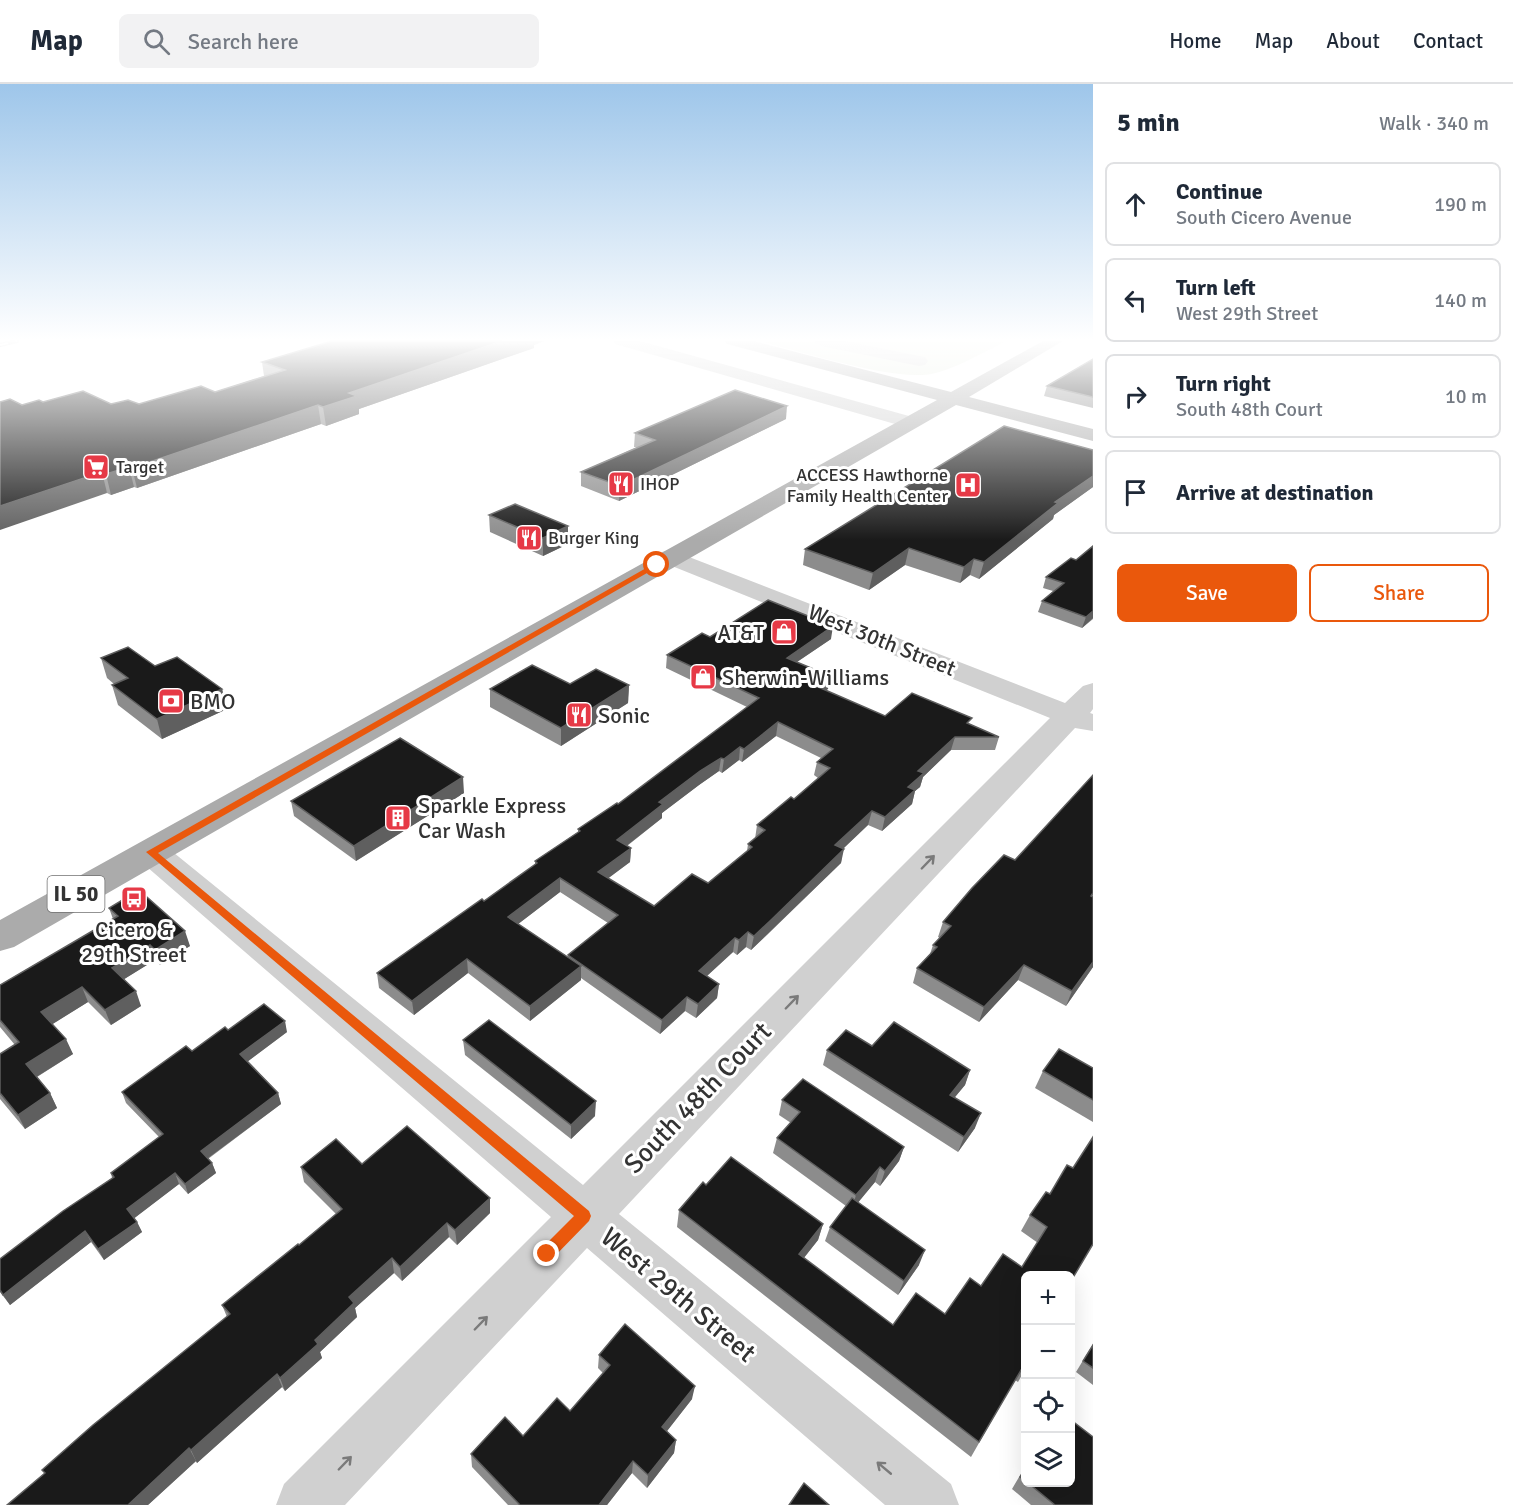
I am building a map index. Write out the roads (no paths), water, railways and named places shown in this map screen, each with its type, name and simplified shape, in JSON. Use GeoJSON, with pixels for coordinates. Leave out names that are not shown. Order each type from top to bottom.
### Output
{"type":"FeatureCollection","features":[{"type":"Feature","properties":{"kind":"main road","name":"IL 50"},"geometry":{"type":"LineString","coordinates":[[0,936],[935,407]]}},
{"type":"Feature","properties":{"kind":"main road"},"geometry":{"type":"LineString","coordinates":[[987,407],[1093,435]]}},
{"type":"Feature","properties":{"kind":"street"},"geometry":{"type":"LineString","coordinates":[[857,407],[909,422]]}},
{"type":"Feature","properties":{"kind":"street","name":"West 30th Street"},"geometry":{"type":"LineString","coordinates":[[671,557],[1085,711]]}},
{"type":"Feature","properties":{"kind":"street","name":"South 48th Court"},"geometry":{"type":"LineString","coordinates":[[305,1505],[584,1216],[1085,711]]}},
{"type":"Feature","properties":{"kind":"street","name":"West 29th Street"},"geometry":{"type":"LineString","coordinates":[[151,852],[930,1505]]}},
{"type":"Feature","properties":{"kind":"place","name":"Target"},"geometry":{"type":"Point","coordinates":[96,467]}},
{"type":"Feature","properties":{"kind":"place","name":"IHOP"},"geometry":{"type":"Point","coordinates":[621,484]}},
{"type":"Feature","properties":{"kind":"place","name":"ACCESS Hawthorne Family Health Center"},"geometry":{"type":"Point","coordinates":[968,485]}},
{"type":"Feature","properties":{"kind":"place","name":"Burger King"},"geometry":{"type":"Point","coordinates":[529,538]}},
{"type":"Feature","properties":{"kind":"place","name":"AT&T"},"geometry":{"type":"Point","coordinates":[784,632]}},
{"type":"Feature","properties":{"kind":"place","name":"Sherwin-Williams"},"geometry":{"type":"Point","coordinates":[703,677]}},
{"type":"Feature","properties":{"kind":"place","name":"BMO"},"geometry":{"type":"Point","coordinates":[171,701]}},
{"type":"Feature","properties":{"kind":"place","name":"Sonic"},"geometry":{"type":"Point","coordinates":[579,715]}},
{"type":"Feature","properties":{"kind":"place","name":"Sparkle Express Car Wash"},"geometry":{"type":"Point","coordinates":[398,818]}},
{"type":"Feature","properties":{"kind":"place","name":"Cicero & 29th Street"},"geometry":{"type":"Point","coordinates":[134,899]}}]}
